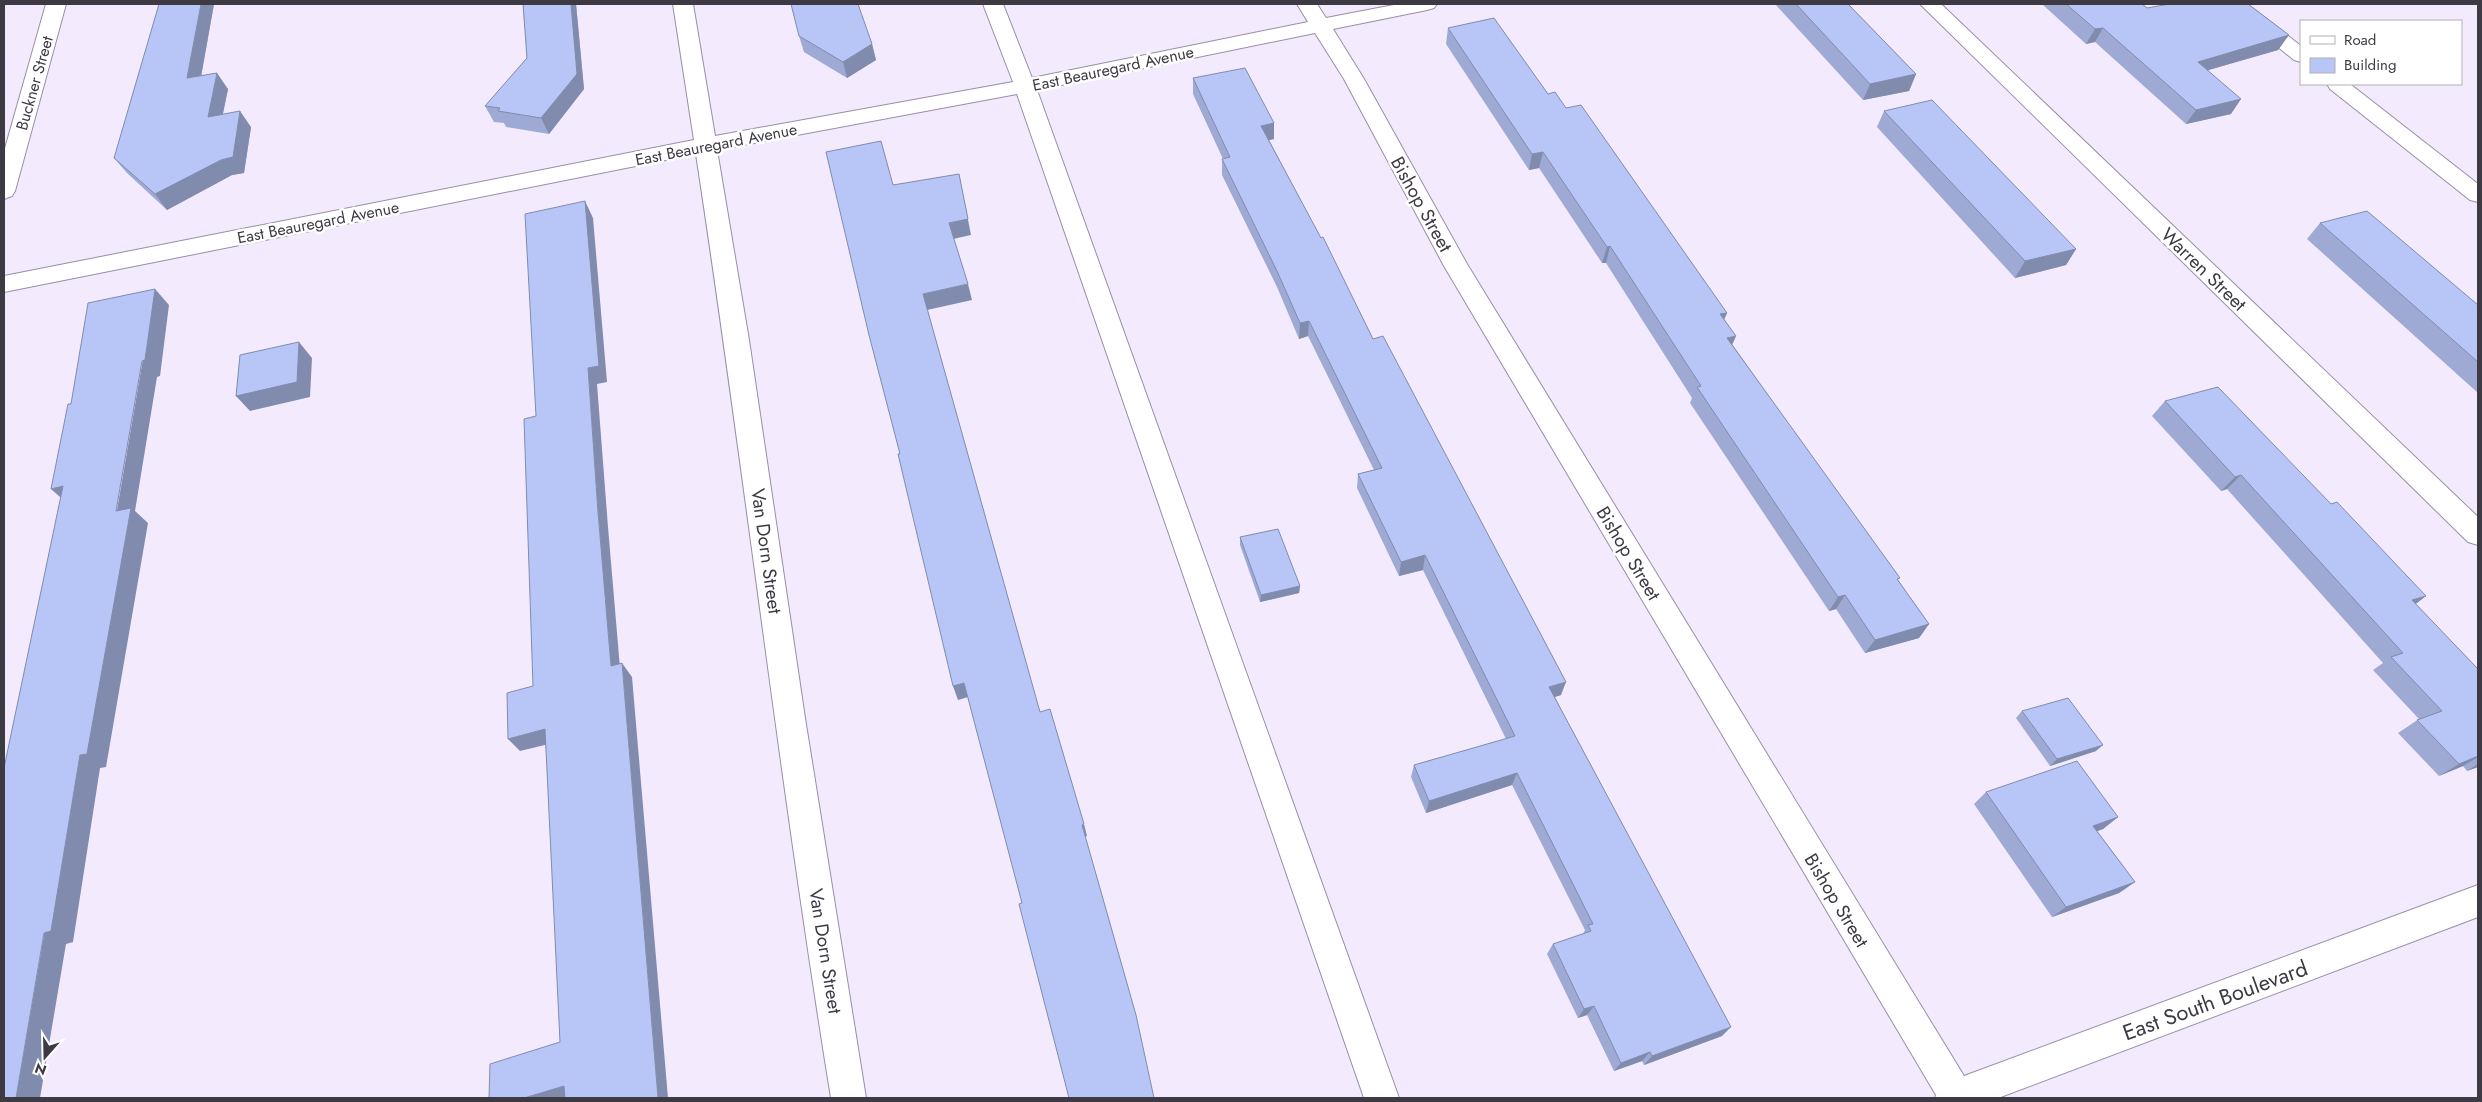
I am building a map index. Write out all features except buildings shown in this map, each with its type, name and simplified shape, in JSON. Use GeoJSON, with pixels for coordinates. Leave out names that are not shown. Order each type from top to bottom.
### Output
{"type":"FeatureCollection","features":[{"type":"Feature","properties":{"kind":"street","name":"Buckner Street"},"geometry":{"type":"LineString","coordinates":[[4,190],[56,4]]}},
{"type":"Feature","properties":{"kind":"street","name":"Van Dorn Street"},"geometry":{"type":"LineString","coordinates":[[683,4],[737,340],[790,718],[848,1098]]}},
{"type":"Feature","properties":{"kind":"street"},"geometry":{"type":"LineString","coordinates":[[993,4],[1025,86],[1382,1098]]}},
{"type":"Feature","properties":{"kind":"street","name":"East Beauregard Avenue"},"geometry":{"type":"LineString","coordinates":[[4,284],[705,145],[1025,86],[1314,14],[1427,4]]}},
{"type":"Feature","properties":{"kind":"street","name":"Warren Street"},"geometry":{"type":"LineString","coordinates":[[1930,4],[2478,534]]}},
{"type":"Feature","properties":{"kind":"street"},"geometry":{"type":"LineString","coordinates":[[2235,4],[2300,55]]}},
{"type":"Feature","properties":{"kind":"street","name":"Bishop Street"},"geometry":{"type":"LineString","coordinates":[[1314,14],[1354,79],[1456,266],[1955,1098]]}},
{"type":"Feature","properties":{"kind":"street"},"geometry":{"type":"LineString","coordinates":[[2337,85],[2478,195]]}},
{"type":"Feature","properties":{"kind":"street","name":"East South Boulevard"},"geometry":{"type":"LineString","coordinates":[[1955,1098],[2478,901]]}}]}
